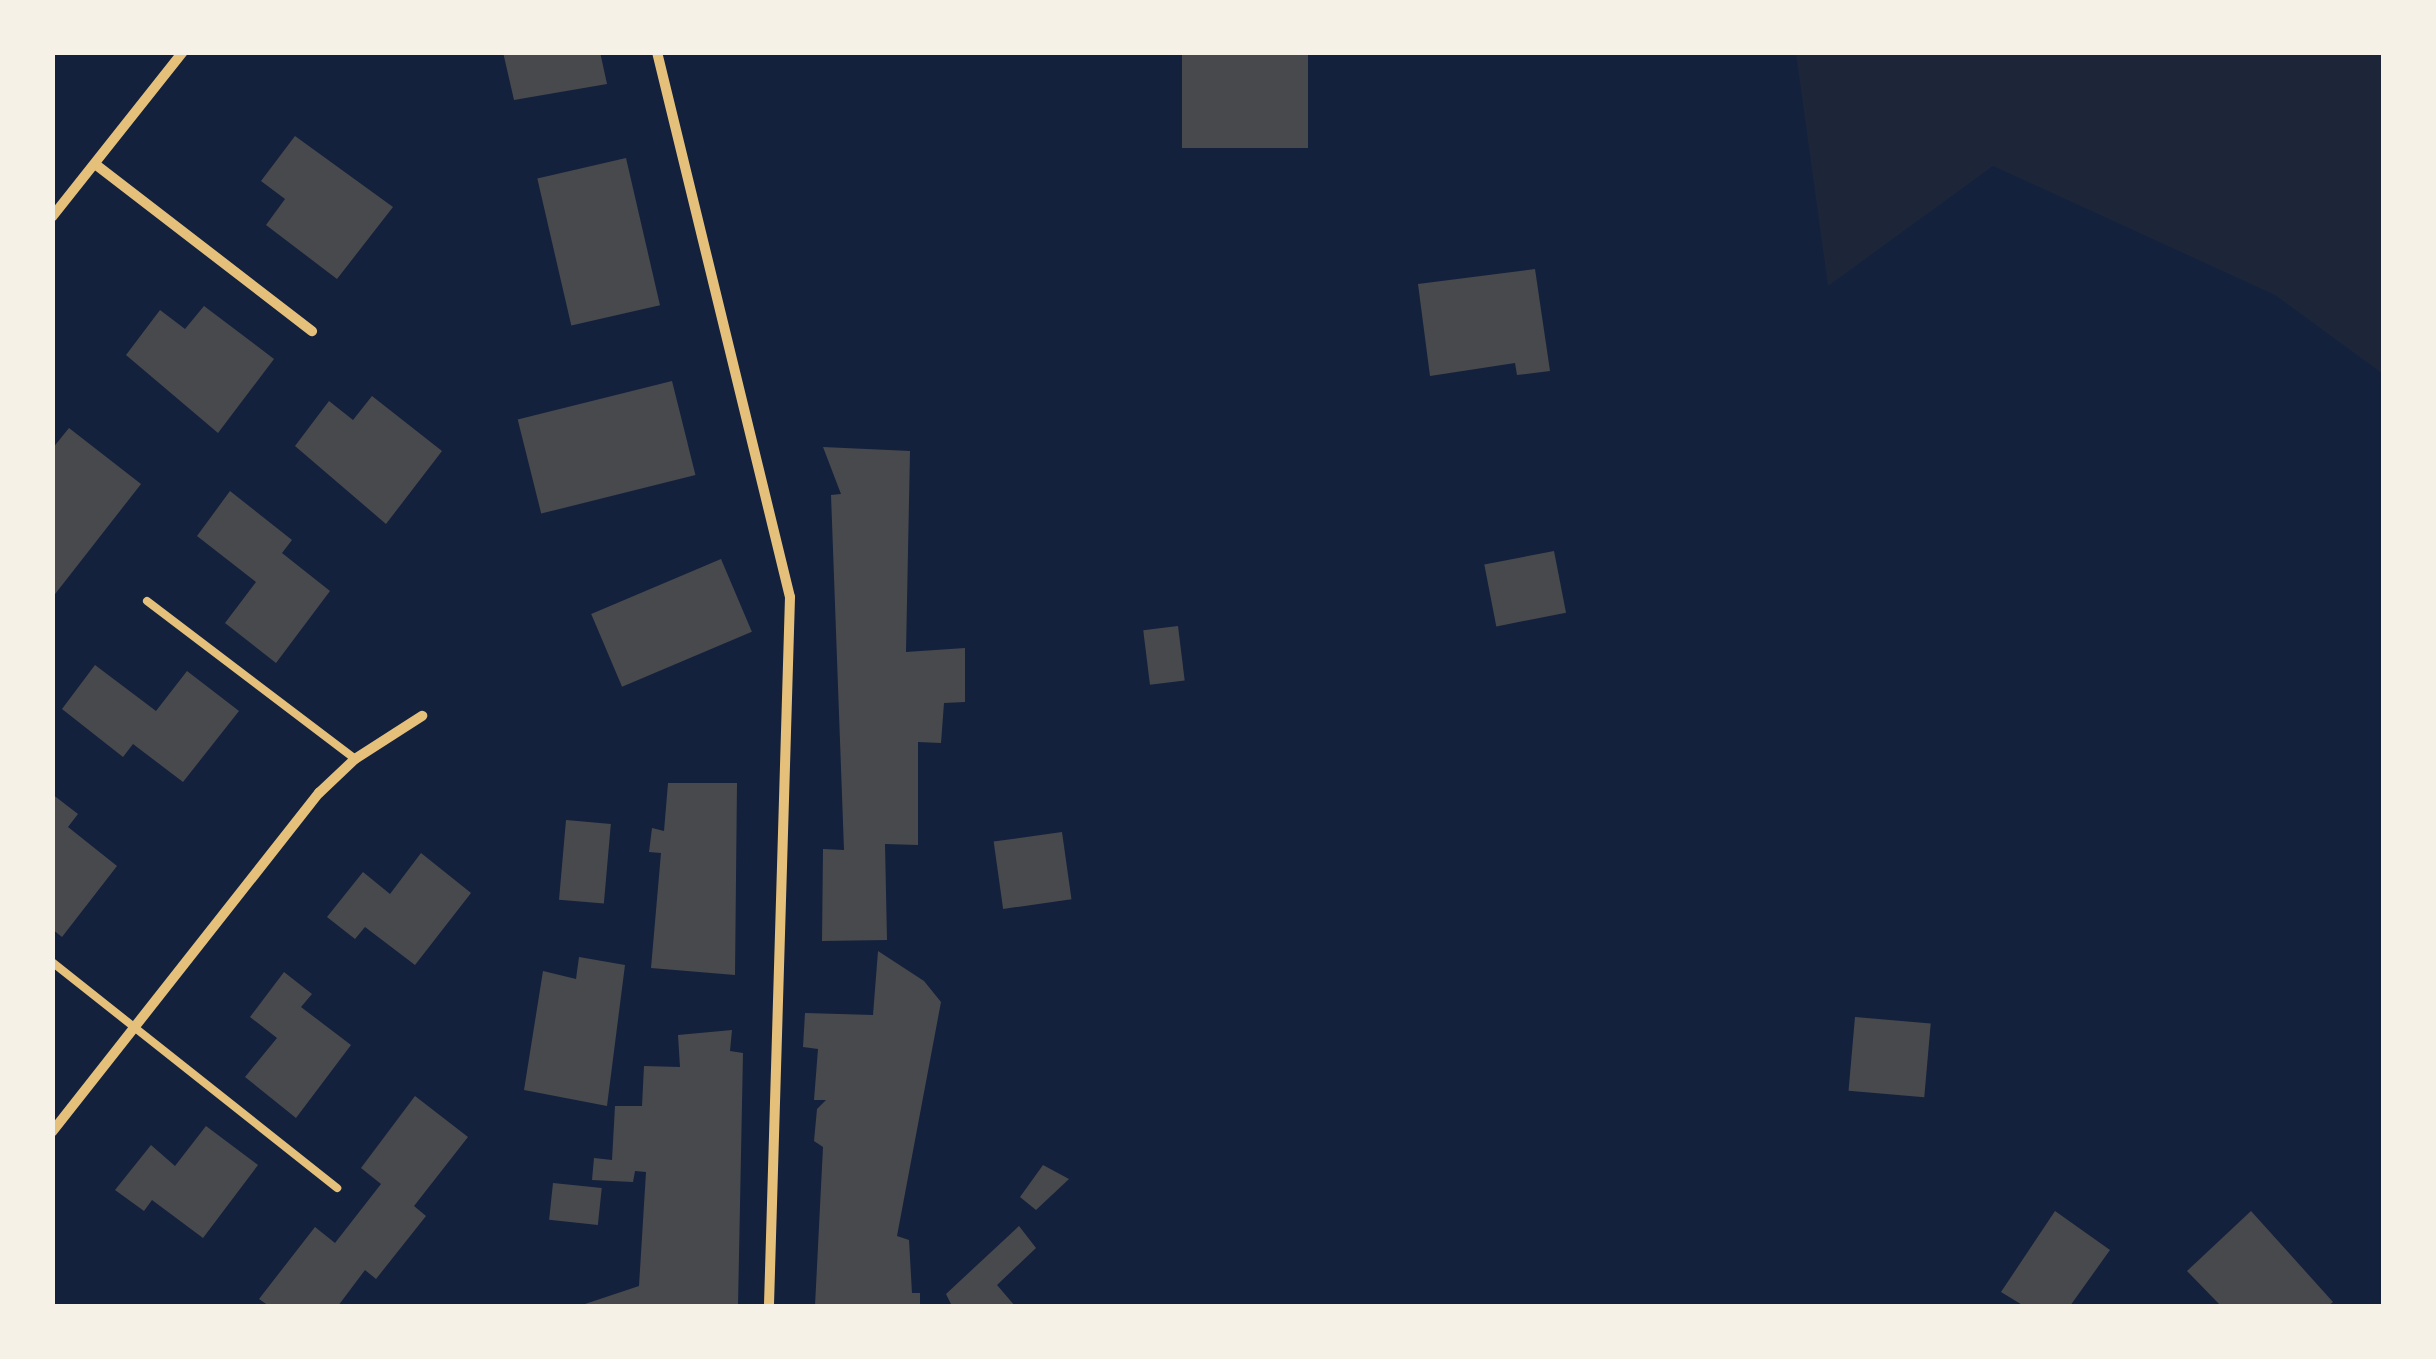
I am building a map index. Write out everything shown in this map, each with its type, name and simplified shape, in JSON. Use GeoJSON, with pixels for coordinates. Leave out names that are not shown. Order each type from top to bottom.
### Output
{"type":"FeatureCollection","features":[{"type":"Feature","properties":{"kind":"street"},"geometry":{"type":"LineString","coordinates":[[52,217],[183,52]]}},
{"type":"Feature","properties":{"kind":"street"},"geometry":{"type":"LineString","coordinates":[[657,52],[790,598],[769,1306]]}},
{"type":"Feature","properties":{"kind":"street"},"geometry":{"type":"LineString","coordinates":[[95,164],[312,331]]}},
{"type":"Feature","properties":{"kind":"street"},"geometry":{"type":"LineString","coordinates":[[52,1132],[319,793],[355,759],[422,716]]}},
{"type":"Feature","properties":{"kind":"lane"},"geometry":{"type":"LineString","coordinates":[[147,601],[355,759]]}},
{"type":"Feature","properties":{"kind":"lane"},"geometry":{"type":"LineString","coordinates":[[52,962],[337,1188]]}},
{"type":"Feature","properties":{"kind":"shaded area"},"geometry":{"type":"Polygon","coordinates":[[[1796,53],[2383,53],[2383,374],[2275,295],[1993,166],[1828,286],[1796,53]]]}},
{"type":"Feature","properties":{"kind":"building"},"geometry":{"type":"Polygon","coordinates":[[[503,52],[600,52],[607,84],[514,100],[503,52]]]}},
{"type":"Feature","properties":{"kind":"building"},"geometry":{"type":"Polygon","coordinates":[[[1182,52],[1308,52],[1308,148],[1182,148],[1182,52]]]}},
{"type":"Feature","properties":{"kind":"building"},"geometry":{"type":"Polygon","coordinates":[[[295,136],[393,207],[337,279],[266,225],[285,199],[261,181],[295,136]]]}},
{"type":"Feature","properties":{"kind":"building"},"geometry":{"type":"Polygon","coordinates":[[[626,158],[660,305],[571,326],[537,178],[626,158]]]}},
{"type":"Feature","properties":{"kind":"building"},"geometry":{"type":"Polygon","coordinates":[[[1535,269],[1550,371],[1517,375],[1515,363],[1430,376],[1418,284],[1535,269]]]}},
{"type":"Feature","properties":{"kind":"building"},"geometry":{"type":"Polygon","coordinates":[[[204,306],[274,359],[218,433],[126,355],[160,310],[185,329],[204,306]]]}},
{"type":"Feature","properties":{"kind":"building"},"geometry":{"type":"Polygon","coordinates":[[[672,381],[695,475],[541,514],[518,419],[672,381]]]}},
{"type":"Feature","properties":{"kind":"building"},"geometry":{"type":"Polygon","coordinates":[[[372,396],[442,451],[386,524],[295,446],[329,401],[353,420],[372,396]]]}},
{"type":"Feature","properties":{"kind":"building"},"geometry":{"type":"Polygon","coordinates":[[[69,428],[141,484],[52,598],[52,449],[69,428]]]}},
{"type":"Feature","properties":{"kind":"building"},"geometry":{"type":"Polygon","coordinates":[[[823,447],[910,451],[906,652],[965,648],[965,702],[944,703],[941,743],[918,742],[918,845],[885,844],[887,940],[822,941],[823,849],[844,850],[831,495],[841,494],[823,447]]]}},
{"type":"Feature","properties":{"kind":"building"},"geometry":{"type":"Polygon","coordinates":[[[230,491],[292,540],[282,553],[330,591],[276,663],[225,623],[256,582],[197,536],[230,491]]]}},
{"type":"Feature","properties":{"kind":"building"},"geometry":{"type":"Polygon","coordinates":[[[1554,551],[1566,613],[1496,626],[1484,565],[1554,551]]]}},
{"type":"Feature","properties":{"kind":"building"},"geometry":{"type":"Polygon","coordinates":[[[721,559],[752,632],[622,687],[591,614],[721,559]]]}},
{"type":"Feature","properties":{"kind":"building"},"geometry":{"type":"Polygon","coordinates":[[[1178,626],[1185,681],[1150,685],[1143,630],[1178,626]]]}},
{"type":"Feature","properties":{"kind":"building"},"geometry":{"type":"Polygon","coordinates":[[[95,665],[156,711],[187,671],[239,711],[183,782],[133,744],[123,757],[62,709],[95,665]]]}},
{"type":"Feature","properties":{"kind":"building"},"geometry":{"type":"Polygon","coordinates":[[[668,783],[737,783],[735,975],[651,968],[661,853],[649,852],[652,828],[664,831],[668,783]]]}},
{"type":"Feature","properties":{"kind":"building"},"geometry":{"type":"Polygon","coordinates":[[[52,794],[78,814],[68,827],[117,866],[62,937],[52,929],[52,794]]]}},
{"type":"Feature","properties":{"kind":"building"},"geometry":{"type":"Polygon","coordinates":[[[566,820],[611,824],[604,904],[559,900],[566,820]]]}},
{"type":"Feature","properties":{"kind":"building"},"geometry":{"type":"Polygon","coordinates":[[[1062,832],[1071,899],[1003,909],[994,842],[1062,832]]]}},
{"type":"Feature","properties":{"kind":"building"},"geometry":{"type":"Polygon","coordinates":[[[421,853],[471,893],[415,965],[365,927],[355,939],[327,917],[363,872],[390,894],[421,853]]]}},
{"type":"Feature","properties":{"kind":"building"},"geometry":{"type":"Polygon","coordinates":[[[878,951],[924,981],[941,1002],[897,1236],[909,1240],[912,1293],[920,1293],[920,1306],[815,1306],[823,1147],[814,1141],[817,1109],[826,1100],[814,1100],[818,1049],[803,1047],[805,1013],[873,1015],[878,951]]]}},
{"type":"Feature","properties":{"kind":"building"},"geometry":{"type":"Polygon","coordinates":[[[579,957],[625,965],[607,1106],[524,1090],[543,971],[576,979],[579,957]]]}},
{"type":"Feature","properties":{"kind":"building"},"geometry":{"type":"Polygon","coordinates":[[[284,972],[312,994],[301,1007],[351,1045],[296,1118],[245,1077],[277,1038],[250,1017],[284,972]]]}},
{"type":"Feature","properties":{"kind":"building"},"geometry":{"type":"Polygon","coordinates":[[[1855,1017],[1931,1024],[1924,1097],[1849,1091],[1855,1017]]]}},
{"type":"Feature","properties":{"kind":"building"},"geometry":{"type":"Polygon","coordinates":[[[732,1030],[730,1051],[743,1053],[738,1306],[579,1306],[639,1286],[646,1172],[635,1171],[633,1182],[592,1180],[594,1158],[612,1160],[615,1106],[642,1106],[644,1066],[680,1067],[678,1035],[732,1030]]]}},
{"type":"Feature","properties":{"kind":"building"},"geometry":{"type":"Polygon","coordinates":[[[415,1096],[468,1137],[414,1206],[426,1216],[376,1279],[365,1270],[338,1306],[269,1306],[259,1299],[315,1227],[335,1243],[381,1184],[361,1168],[415,1096]]]}},
{"type":"Feature","properties":{"kind":"building"},"geometry":{"type":"Polygon","coordinates":[[[206,1126],[258,1165],[203,1238],[152,1200],[144,1211],[115,1190],[151,1145],[175,1166],[206,1126]]]}},
{"type":"Feature","properties":{"kind":"building"},"geometry":{"type":"Polygon","coordinates":[[[1043,1165],[1069,1179],[1036,1210],[1020,1197],[1043,1165]]]}},
{"type":"Feature","properties":{"kind":"building"},"geometry":{"type":"Polygon","coordinates":[[[553,1183],[602,1188],[598,1225],[549,1220],[553,1183]]]}},
{"type":"Feature","properties":{"kind":"building"},"geometry":{"type":"Polygon","coordinates":[[[2055,1211],[2110,1250],[2070,1306],[2024,1306],[2001,1292],[2055,1211]]]}},
{"type":"Feature","properties":{"kind":"building"},"geometry":{"type":"Polygon","coordinates":[[[2251,1211],[2333,1302],[2328,1306],[2221,1306],[2187,1271],[2251,1211]]]}},
{"type":"Feature","properties":{"kind":"building"},"geometry":{"type":"Polygon","coordinates":[[[1019,1226],[1036,1248],[997,1285],[1015,1306],[952,1306],[946,1294],[1019,1226]]]}}]}
